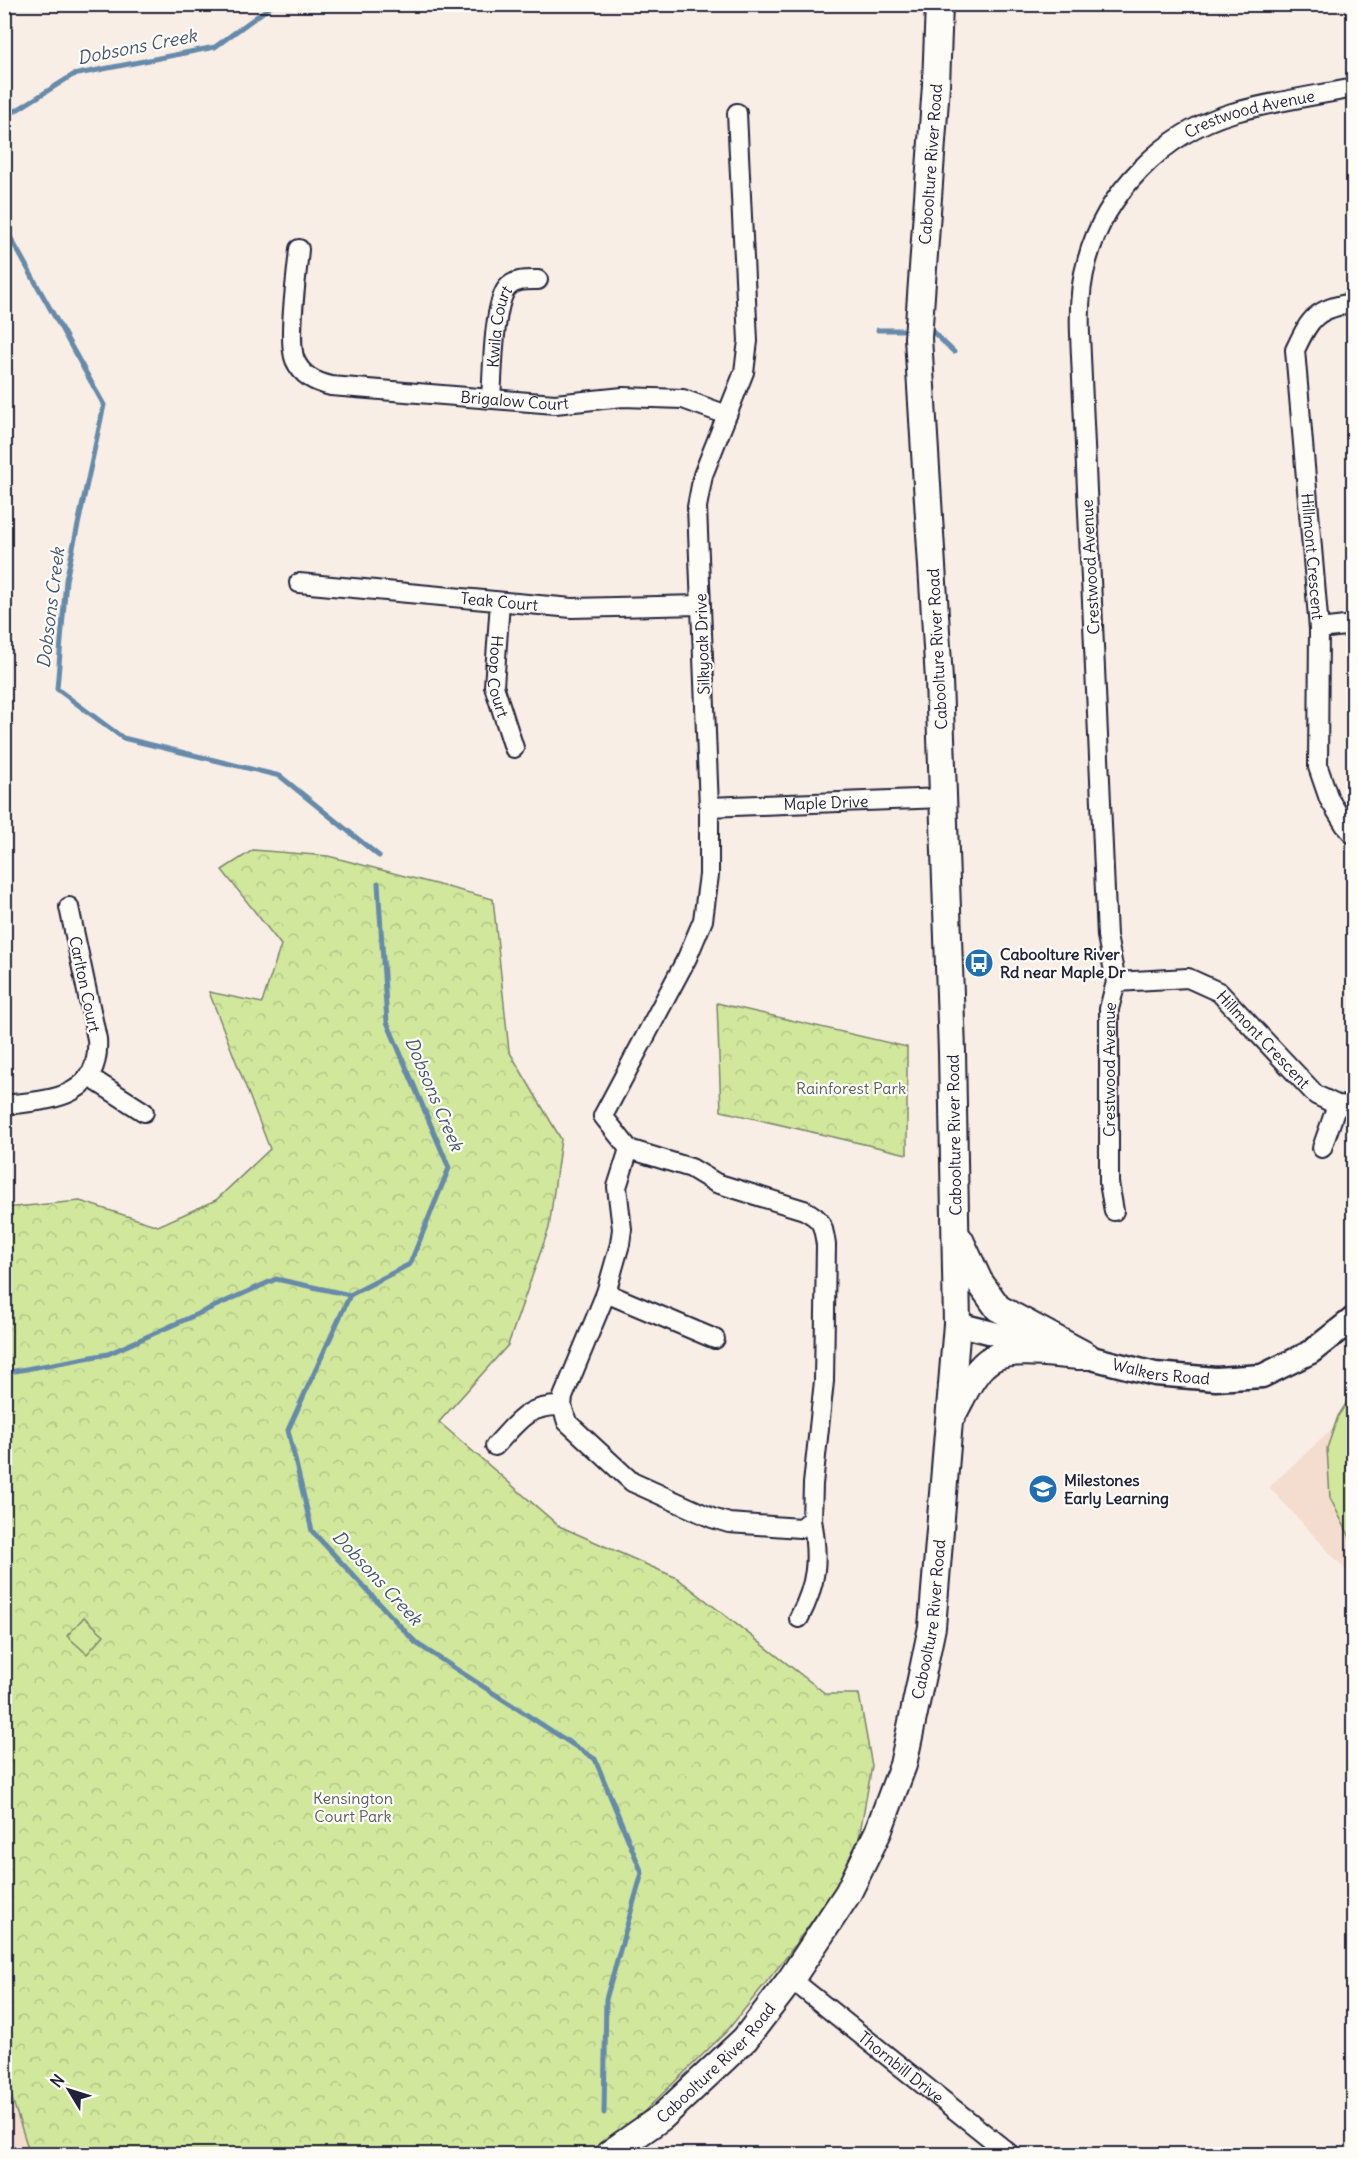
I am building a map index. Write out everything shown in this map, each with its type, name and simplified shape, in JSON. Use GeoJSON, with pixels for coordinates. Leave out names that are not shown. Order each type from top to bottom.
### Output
{"type":"FeatureCollection","features":[{"type":"Feature","properties":{"kind":"main road","name":"Caboolture River Road"},"geometry":{"type":"LineString","coordinates":[[609,2154],[662,2117],[745,2039],[791,1979],[848,1893],[878,1832],[903,1765],[932,1627],[957,1324],[944,798],[918,338],[936,85],[939,4]]}},
{"type":"Feature","properties":{"kind":"main road"},"geometry":{"type":"LineString","coordinates":[[956,1232],[979,1281],[998,1308],[1088,1356]]}},
{"type":"Feature","properties":{"kind":"main road"},"geometry":{"type":"LineString","coordinates":[[949,1422],[980,1370],[993,1358],[1011,1353],[1088,1356]]}},
{"type":"Feature","properties":{"kind":"street","name":"Crestwood Avenue"},"geometry":{"type":"LineString","coordinates":[[1114,1210],[1109,1183],[1109,1009],[1116,982],[1107,936],[1080,346],[1079,303],[1087,261],[1101,226],[1117,197],[1141,168],[1166,147],[1198,128],[1231,113],[1353,88]]}},
{"type":"Feature","properties":{"kind":"street","name":"Silkyoak Drive"},"geometry":{"type":"LineString","coordinates":[[629,1149],[603,1116],[687,958],[703,920],[709,875],[709,807],[697,507],[703,475],[744,372],[748,341],[737,113]]}},
{"type":"Feature","properties":{"kind":"street","name":"Brigalow Court"},"geometry":{"type":"LineString","coordinates":[[299,249],[292,345],[295,361],[304,374],[314,382],[331,386],[555,404],[623,398],[683,399],[727,415]]}},
{"type":"Feature","properties":{"kind":"street","name":"Kwila Court"},"geometry":{"type":"LineString","coordinates":[[490,398],[498,307],[507,288],[518,280],[538,280]]}},
{"type":"Feature","properties":{"kind":"street","name":"Hillmont Crescent"},"geometry":{"type":"LineString","coordinates":[[1353,303],[1322,312],[1309,322],[1295,350],[1319,629],[1318,767],[1329,799],[1353,835]]}},
{"type":"Feature","properties":{"kind":"street","name":"Teak Court"},"geometry":{"type":"LineString","coordinates":[[299,583],[572,608],[700,605]]}},
{"type":"Feature","properties":{"kind":"street","name":"Hoop Court"},"geometry":{"type":"LineString","coordinates":[[500,602],[494,686],[514,748]]}},
{"type":"Feature","properties":{"kind":"street"},"geometry":{"type":"LineString","coordinates":[[1319,629],[1353,625]]}},
{"type":"Feature","properties":{"kind":"street","name":"Maple Drive"},"geometry":{"type":"LineString","coordinates":[[709,807],[944,798]]}},
{"type":"Feature","properties":{"kind":"street","name":"Carlton Court"},"geometry":{"type":"LineString","coordinates":[[69,907],[97,1039],[94,1064],[88,1076]]}},
{"type":"Feature","properties":{"kind":"street","name":"Hillmont Crescent"},"geometry":{"type":"LineString","coordinates":[[1116,982],[1188,978],[1218,992],[1316,1095],[1345,1105],[1322,1148]]}},
{"type":"Feature","properties":{"kind":"street"},"geometry":{"type":"LineString","coordinates":[[4,1105],[51,1100],[65,1096],[78,1088],[88,1076],[144,1112]]}},
{"type":"Feature","properties":{"kind":"street"},"geometry":{"type":"LineString","coordinates":[[799,1618],[810,1598],[816,1574],[816,1540],[812,1520],[813,1484],[824,1381],[826,1245],[823,1225],[816,1216],[804,1210],[716,1183],[691,1168],[629,1149],[617,1187],[622,1229],[620,1244],[606,1293],[562,1397],[567,1422],[632,1482],[712,1518],[729,1522],[800,1528],[812,1520]]}},
{"type":"Feature","properties":{"kind":"street"},"geometry":{"type":"LineString","coordinates":[[606,1293],[715,1340]]}},
{"type":"Feature","properties":{"kind":"street","name":"Walkers Road"},"geometry":{"type":"LineString","coordinates":[[957,1324],[1165,1376],[1216,1379],[1262,1376],[1311,1352],[1353,1318]]}},
{"type":"Feature","properties":{"kind":"street"},"geometry":{"type":"LineString","coordinates":[[495,1446],[531,1410],[562,1406]]}},
{"type":"Feature","properties":{"kind":"street","name":"Thornbill Drive"},"geometry":{"type":"LineString","coordinates":[[791,1979],[1010,2154]]}},
{"type":"Feature","properties":{"kind":"shaded area"},"geometry":{"type":"Polygon","coordinates":[[[1353,1410],[1353,1578],[1269,1487],[1353,1410]]]}},
{"type":"Feature","properties":{"kind":"shaded area"},"geometry":{"type":"Polygon","coordinates":[[[15,2108],[30,2154],[5,2154],[5,2113],[15,2108]]]}},
{"type":"Feature","properties":{"kind":"green space","name":"Kensington Court Park"},"geometry":{"type":"Polygon","coordinates":[[[253,850],[328,856],[493,899],[509,1051],[561,1139],[549,1228],[508,1345],[439,1422],[559,1526],[677,1578],[826,1694],[859,1694],[872,1766],[855,1860],[788,1955],[727,2031],[618,2137],[591,2154],[30,2154],[4,2074],[4,1208],[80,1201],[158,1226],[216,1200],[270,1149],[209,992],[262,1003],[281,945],[222,870],[253,850]]]}},
{"type":"Feature","properties":{"kind":"green space","name":"Rainforest Park"},"geometry":{"type":"Polygon","coordinates":[[[717,1003],[907,1047],[907,1154],[721,1111],[717,1003]]]}},
{"type":"Feature","properties":{"kind":"green space"},"geometry":{"type":"Polygon","coordinates":[[[1353,1393],[1353,1543],[1330,1498],[1327,1448],[1338,1416],[1353,1393]]]}},
{"type":"Feature","properties":{"kind":"green space"},"geometry":{"type":"Polygon","coordinates":[[[84,1617],[104,1635],[87,1654],[67,1636],[84,1617]]]}},
{"type":"Feature","properties":{"kind":"waterway","name":"Dobsons Creek"},"geometry":{"type":"LineString","coordinates":[[4,118],[73,75],[215,47],[274,4]]}},
{"type":"Feature","properties":{"kind":"waterway","name":"Dobsons Creek"},"geometry":{"type":"LineString","coordinates":[[4,226],[104,405],[66,580],[57,689],[123,738],[280,776],[379,856]]}},
{"type":"Feature","properties":{"kind":"waterway"},"geometry":{"type":"LineString","coordinates":[[878,330],[902,330]]}},
{"type":"Feature","properties":{"kind":"waterway"},"geometry":{"type":"LineString","coordinates":[[933,332],[954,352]]}},
{"type":"Feature","properties":{"kind":"waterway","name":"Dobsons Creek"},"geometry":{"type":"LineString","coordinates":[[378,883],[387,1022],[449,1168],[410,1264],[350,1295],[288,1430],[312,1531],[416,1643],[595,1759],[642,1873],[606,1999],[604,2113]]}},
{"type":"Feature","properties":{"kind":"waterway"},"geometry":{"type":"LineString","coordinates":[[4,1373],[108,1354],[276,1279],[350,1295]]}},
{"type":"Feature","properties":{"kind":"place","name":"Caboolture River Rd near Maple Dr"},"geometry":{"type":"Point","coordinates":[979,963]}},
{"type":"Feature","properties":{"kind":"place","name":"Milestones Early Learning"},"geometry":{"type":"Point","coordinates":[1043,1489]}}]}
